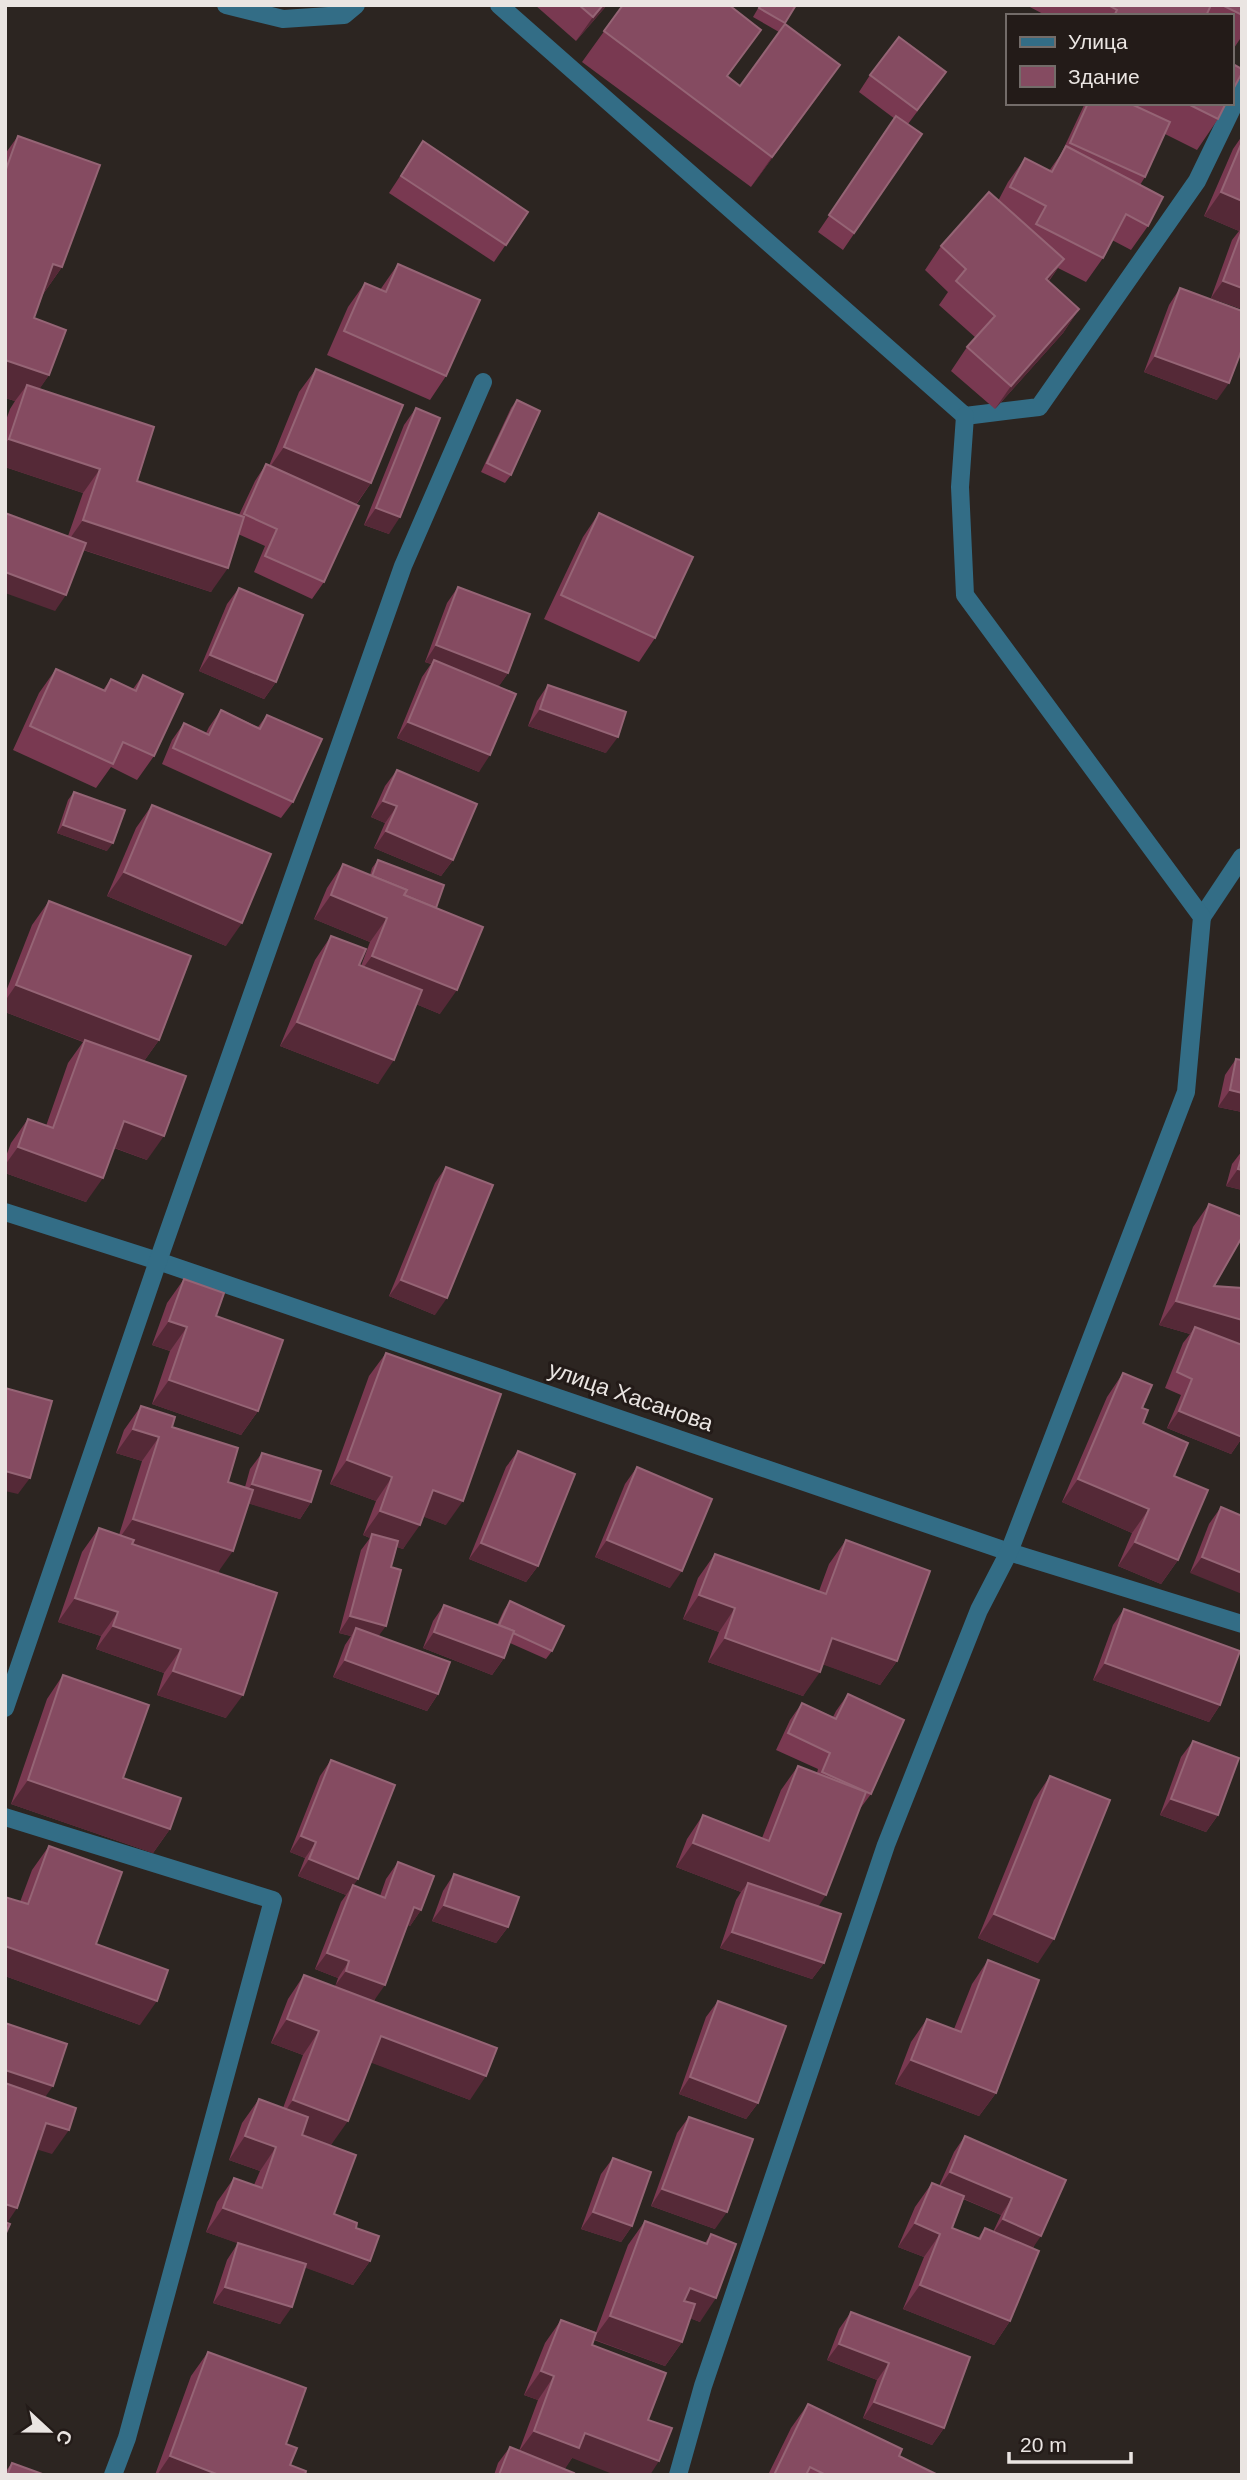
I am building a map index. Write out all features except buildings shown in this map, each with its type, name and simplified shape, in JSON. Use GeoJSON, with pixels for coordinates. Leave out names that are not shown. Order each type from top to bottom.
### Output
{"type":"FeatureCollection","features":[{"type":"Feature","properties":{"kind":"street"},"geometry":{"type":"LineString","coordinates":[[226,5],[283,19],[344,15],[356,5]]}},
{"type":"Feature","properties":{"kind":"street"},"geometry":{"type":"LineString","coordinates":[[499,5],[965,416],[1038,407],[1197,181],[1242,88]]}},
{"type":"Feature","properties":{"kind":"street"},"geometry":{"type":"LineString","coordinates":[[5,1708],[158,1261],[403,566],[483,382]]}},
{"type":"Feature","properties":{"kind":"street"},"geometry":{"type":"LineString","coordinates":[[965,416],[960,487],[965,595],[1202,917]]}},
{"type":"Feature","properties":{"kind":"street"},"geometry":{"type":"LineString","coordinates":[[678,2475],[704,2386],[887,1845],[979,1610],[1009,1552],[1186,1092],[1202,917],[1242,857]]}},
{"type":"Feature","properties":{"kind":"street","name":"улица Хасанова"},"geometry":{"type":"LineString","coordinates":[[5,1212],[158,1261],[1009,1552],[1242,1625]]}},
{"type":"Feature","properties":{"kind":"street"},"geometry":{"type":"LineString","coordinates":[[5,1817],[273,1900],[127,2438],[113,2475]]}}]}
